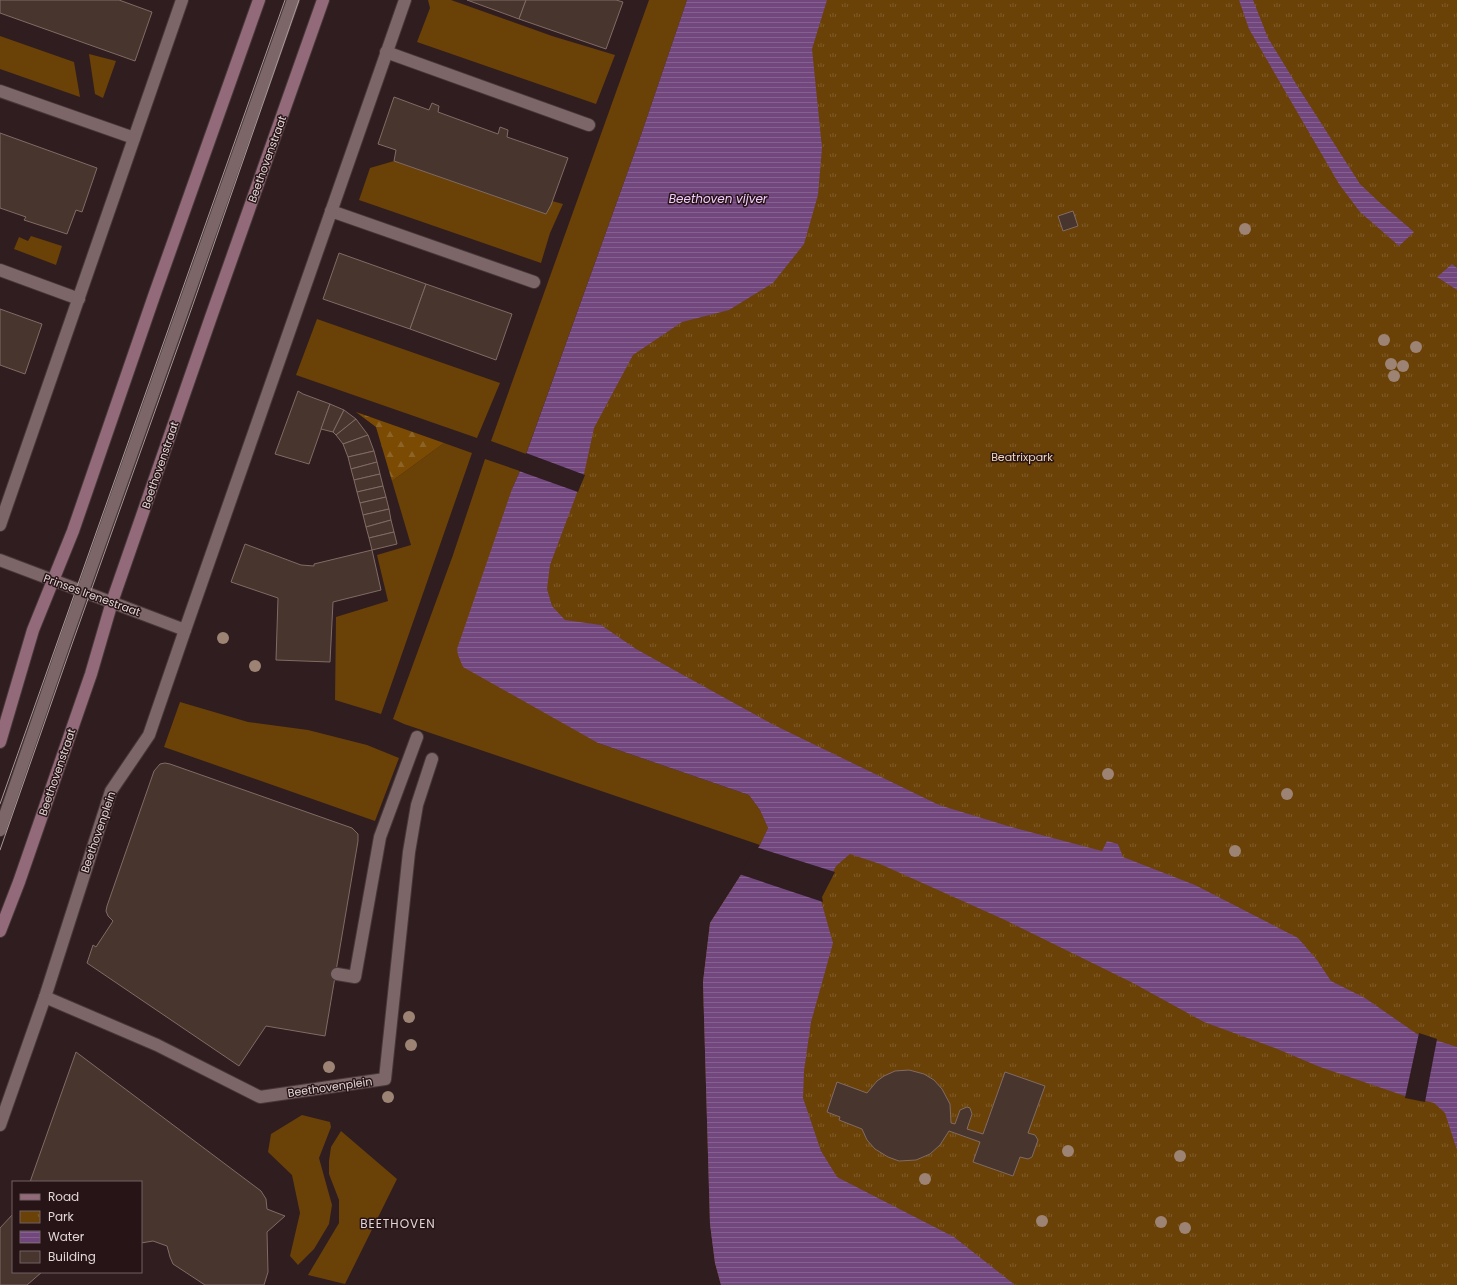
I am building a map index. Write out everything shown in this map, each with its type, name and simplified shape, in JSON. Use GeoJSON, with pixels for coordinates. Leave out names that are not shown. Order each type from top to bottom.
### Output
{"type":"FeatureCollection","features":[{"type":"Feature","properties":{"kind":"main road"},"geometry":{"type":"LineString","coordinates":[[0,742],[33,630],[73,531],[161,274],[259,0]]}},
{"type":"Feature","properties":{"kind":"main road","name":"Beethovenstraat"},"geometry":{"type":"LineString","coordinates":[[0,931],[19,882],[91,674],[112,602],[323,0]]}},
{"type":"Feature","properties":{"kind":"street"},"geometry":{"type":"LineString","coordinates":[[0,525],[182,0]]}},
{"type":"Feature","properties":{"kind":"street"},"geometry":{"type":"LineString","coordinates":[[0,830],[293,0]]}},
{"type":"Feature","properties":{"kind":"street"},"geometry":{"type":"LineString","coordinates":[[185,630],[405,0]]}},
{"type":"Feature","properties":{"kind":"street"},"geometry":{"type":"LineString","coordinates":[[386,52],[590,125]]}},
{"type":"Feature","properties":{"kind":"street"},"geometry":{"type":"LineString","coordinates":[[0,91],[134,138]]}},
{"type":"Feature","properties":{"kind":"street"},"geometry":{"type":"LineString","coordinates":[[331,211],[534,282]]}},
{"type":"Feature","properties":{"kind":"street"},"geometry":{"type":"LineString","coordinates":[[0,270],[79,299]]}},
{"type":"Feature","properties":{"kind":"street","name":"Prinses Irenestraat"},"geometry":{"type":"LineString","coordinates":[[0,560],[185,630]]}},
{"type":"Feature","properties":{"kind":"street","name":"Beethovenplein"},"geometry":{"type":"LineString","coordinates":[[0,1125],[45,997],[111,791],[149,735],[185,630]]}},
{"type":"Feature","properties":{"kind":"street"},"geometry":{"type":"LineString","coordinates":[[337,974],[355,977],[380,837],[418,737]]}},
{"type":"Feature","properties":{"kind":"street","name":"Beethovenplein"},"geometry":{"type":"LineString","coordinates":[[45,997],[157,1045],[260,1097],[385,1079],[409,852],[416,805],[432,759]]}},
{"type":"Feature","properties":{"kind":"green space"},"geometry":{"type":"Polygon","coordinates":[[[428,0],[451,0],[552,36],[615,55],[596,104],[417,42],[430,8],[428,0]]]}},
{"type":"Feature","properties":{"kind":"green space"},"geometry":{"type":"Polygon","coordinates":[[[649,0],[687,0],[641,135],[526,454],[491,441],[649,0]]]}},
{"type":"Feature","properties":{"kind":"green space","name":"Beatrixpark"},"geometry":{"type":"Polygon","coordinates":[[[728,0],[1457,0],[1457,1285],[721,1285],[715,1263],[710,1224],[703,982],[710,923],[760,845],[768,828],[760,810],[749,795],[486,659],[728,0]]]}},
{"type":"Feature","properties":{"kind":"green space"},"geometry":{"type":"Polygon","coordinates":[[[0,36],[74,62],[80,97],[0,69],[0,36]]]}},
{"type":"Feature","properties":{"kind":"green space"},"geometry":{"type":"Polygon","coordinates":[[[89,54],[116,61],[103,98],[95,94],[89,54]]]}},
{"type":"Feature","properties":{"kind":"green space"},"geometry":{"type":"Polygon","coordinates":[[[394,161],[546,214],[552,201],[563,204],[550,233],[541,263],[359,200],[370,168],[394,161]]]}},
{"type":"Feature","properties":{"kind":"green space"},"geometry":{"type":"Polygon","coordinates":[[[31,236],[62,246],[56,265],[14,249],[19,237],[28,241],[31,236]]]}},
{"type":"Feature","properties":{"kind":"green space"},"geometry":{"type":"Polygon","coordinates":[[[317,319],[500,383],[477,438],[296,375],[317,319]]]}},
{"type":"Feature","properties":{"kind":"green space"},"geometry":{"type":"Polygon","coordinates":[[[356,412],[444,443],[392,481],[376,427],[356,412]]]}},
{"type":"Feature","properties":{"kind":"green space"},"geometry":{"type":"Polygon","coordinates":[[[444,443],[472,453],[381,714],[335,700],[336,617],[388,601],[377,555],[411,545],[392,481],[444,443]]]}},
{"type":"Feature","properties":{"kind":"green space"},"geometry":{"type":"Polygon","coordinates":[[[485,459],[520,471],[512,489],[598,743],[749,795],[760,810],[768,828],[760,845],[393,719],[453,555],[485,459]]]}},
{"type":"Feature","properties":{"kind":"green space"},"geometry":{"type":"Polygon","coordinates":[[[180,702],[248,722],[308,730],[367,745],[399,758],[375,821],[164,747],[180,702]]]}},
{"type":"Feature","properties":{"kind":"green space"},"geometry":{"type":"Polygon","coordinates":[[[302,1115],[330,1122],[331,1127],[319,1158],[332,1205],[329,1224],[314,1249],[298,1265],[290,1256],[300,1213],[292,1175],[268,1152],[271,1134],[302,1115]]]}},
{"type":"Feature","properties":{"kind":"green space"},"geometry":{"type":"Polygon","coordinates":[[[341,1131],[397,1179],[345,1284],[308,1275],[339,1223],[339,1200],[329,1174],[329,1161],[331,1147],[341,1131]]]}},
{"type":"Feature","properties":{"kind":"water","name":"Beethoven vijver"},"geometry":{"type":"Polygon","coordinates":[[[687,0],[827,0],[812,49],[822,148],[818,195],[804,244],[773,283],[729,310],[682,322],[633,355],[594,428],[584,474],[550,565],[547,589],[552,606],[565,620],[601,625],[636,649],[774,725],[939,805],[1008,826],[1102,851],[1107,841],[1118,844],[1123,857],[1195,885],[1298,938],[1317,960],[1331,981],[1365,998],[1417,1034],[1457,1047],[1457,1150],[1445,1113],[1434,1103],[1402,1095],[1320,1067],[1275,1048],[1204,1022],[1131,982],[1005,920],[880,864],[850,854],[836,866],[820,897],[833,943],[811,1022],[804,1071],[803,1098],[821,1151],[837,1177],[954,1237],[1015,1285],[721,1285],[715,1263],[710,1224],[703,982],[710,923],[760,845],[768,828],[760,810],[749,795],[598,743],[463,667],[457,649],[512,489],[520,471],[641,135],[687,0]]]}},
{"type":"Feature","properties":{"kind":"water"},"geometry":{"type":"Polygon","coordinates":[[[1239,0],[1253,0],[1268,38],[1360,184],[1414,232],[1399,246],[1360,212],[1339,184],[1249,29],[1239,0]]]}},
{"type":"Feature","properties":{"kind":"water"},"geometry":{"type":"Polygon","coordinates":[[[1452,264],[1457,268],[1457,290],[1437,277],[1452,264]]]}},
{"type":"Feature","properties":{"kind":"pier"},"geometry":{"type":"Polygon","coordinates":[[[526,453],[585,475],[578,492],[519,471],[526,453]]]}},
{"type":"Feature","properties":{"kind":"pier"},"geometry":{"type":"Polygon","coordinates":[[[756,847],[835,872],[822,897],[823,902],[739,874],[756,847]]]}},
{"type":"Feature","properties":{"kind":"pier"},"geometry":{"type":"Polygon","coordinates":[[[1419,1033],[1437,1039],[1425,1102],[1405,1098],[1419,1033]]]}},
{"type":"Feature","properties":{"kind":"building"},"geometry":{"type":"Polygon","coordinates":[[[0,0],[119,0],[152,12],[135,61],[0,13],[0,0]]]}},
{"type":"Feature","properties":{"kind":"building"},"geometry":{"type":"Polygon","coordinates":[[[467,0],[526,0],[519,19],[467,0]]]}},
{"type":"Feature","properties":{"kind":"building"},"geometry":{"type":"Polygon","coordinates":[[[526,0],[616,0],[623,2],[606,49],[519,19],[526,0]]]}},
{"type":"Feature","properties":{"kind":"building"},"geometry":{"type":"Polygon","coordinates":[[[394,97],[429,110],[432,103],[439,106],[438,112],[498,134],[500,127],[508,130],[507,137],[568,158],[551,205],[546,214],[394,161],[396,150],[378,144],[394,97]]]}},
{"type":"Feature","properties":{"kind":"building"},"geometry":{"type":"Polygon","coordinates":[[[0,133],[97,168],[82,212],[76,210],[67,234],[24,220],[26,217],[0,208],[0,133]]]}},
{"type":"Feature","properties":{"kind":"building"},"geometry":{"type":"Polygon","coordinates":[[[1073,211],[1078,226],[1063,231],[1058,216],[1073,211]]]}},
{"type":"Feature","properties":{"kind":"building"},"geometry":{"type":"Polygon","coordinates":[[[339,253],[426,284],[410,329],[323,299],[339,253]]]}},
{"type":"Feature","properties":{"kind":"building"},"geometry":{"type":"Polygon","coordinates":[[[426,284],[512,314],[496,360],[410,329],[426,284]]]}},
{"type":"Feature","properties":{"kind":"building"},"geometry":{"type":"Polygon","coordinates":[[[0,309],[42,324],[25,374],[0,365],[0,309]]]}},
{"type":"Feature","properties":{"kind":"building"},"geometry":{"type":"Polygon","coordinates":[[[298,391],[330,404],[309,464],[275,454],[298,391]]]}},
{"type":"Feature","properties":{"kind":"building"},"geometry":{"type":"Polygon","coordinates":[[[330,404],[344,410],[333,432],[321,429],[330,404]]]}},
{"type":"Feature","properties":{"kind":"building"},"geometry":{"type":"Polygon","coordinates":[[[344,410],[356,419],[336,435],[333,432],[344,410]]]}},
{"type":"Feature","properties":{"kind":"building"},"geometry":{"type":"Polygon","coordinates":[[[356,419],[368,435],[343,444],[336,435],[356,419]]]}},
{"type":"Feature","properties":{"kind":"building"},"geometry":{"type":"Polygon","coordinates":[[[368,435],[374,451],[348,457],[343,444],[368,435]]]}},
{"type":"Feature","properties":{"kind":"building"},"geometry":{"type":"Polygon","coordinates":[[[374,451],[377,462],[351,469],[348,457],[374,451]]]}},
{"type":"Feature","properties":{"kind":"building"},"geometry":{"type":"Polygon","coordinates":[[[377,462],[380,474],[354,480],[351,469],[377,462]]]}},
{"type":"Feature","properties":{"kind":"building"},"geometry":{"type":"Polygon","coordinates":[[[380,474],[383,486],[357,492],[354,480],[380,474]]]}},
{"type":"Feature","properties":{"kind":"building"},"geometry":{"type":"Polygon","coordinates":[[[383,486],[386,497],[360,503],[357,492],[383,486]]]}},
{"type":"Feature","properties":{"kind":"building"},"geometry":{"type":"Polygon","coordinates":[[[386,497],[389,509],[363,515],[360,503],[386,497]]]}},
{"type":"Feature","properties":{"kind":"building"},"geometry":{"type":"Polygon","coordinates":[[[389,509],[391,520],[366,527],[363,515],[389,509]]]}},
{"type":"Feature","properties":{"kind":"building"},"geometry":{"type":"Polygon","coordinates":[[[391,520],[394,532],[369,538],[366,527],[391,520]]]}},
{"type":"Feature","properties":{"kind":"building"},"geometry":{"type":"Polygon","coordinates":[[[394,532],[397,544],[372,550],[369,538],[394,532]]]}},
{"type":"Feature","properties":{"kind":"building"},"geometry":{"type":"Polygon","coordinates":[[[245,544],[301,565],[314,566],[314,564],[372,550],[381,590],[333,602],[330,662],[276,660],[278,598],[231,582],[245,544]]]}},
{"type":"Feature","properties":{"kind":"building"},"geometry":{"type":"Polygon","coordinates":[[[165,763],[352,828],[358,834],[325,1036],[266,1026],[239,1066],[87,963],[93,945],[96,947],[113,921],[108,916],[106,911],[107,906],[154,771],[160,764],[165,763]]]}},
{"type":"Feature","properties":{"kind":"building"},"geometry":{"type":"Polygon","coordinates":[[[76,1052],[261,1191],[266,1199],[267,1209],[285,1216],[267,1232],[268,1272],[264,1285],[205,1285],[173,1264],[167,1246],[153,1241],[142,1243],[142,1181],[30,1181],[76,1052]]]}},
{"type":"Feature","properties":{"kind":"building"},"geometry":{"type":"Polygon","coordinates":[[[909,1070],[924,1074],[934,1080],[942,1089],[950,1104],[951,1123],[955,1124],[960,1110],[967,1107],[970,1108],[972,1114],[967,1129],[983,1134],[1005,1072],[1045,1086],[1028,1133],[1035,1135],[1038,1140],[1032,1157],[1028,1159],[1020,1157],[1013,1176],[973,1162],[980,1142],[949,1131],[940,1145],[930,1154],[916,1160],[899,1161],[888,1157],[875,1149],[867,1140],[862,1129],[839,1120],[840,1117],[827,1112],[837,1082],[867,1093],[877,1081],[884,1076],[895,1071],[909,1070]]]}},
{"type":"Feature","properties":{"kind":"building"},"geometry":{"type":"Polygon","coordinates":[[[12,1215],[12,1273],[41,1273],[27,1285],[0,1285],[0,1228],[12,1215]]]}},
{"type":"Feature","properties":{"kind":"tram line"},"geometry":{"type":"LineString","coordinates":[[0,804],[285,0]]}},
{"type":"Feature","properties":{"kind":"tram line"},"geometry":{"type":"LineString","coordinates":[[0,850],[299,0]]}},
{"type":"Feature","properties":{"kind":"district","name":"BEETHOVEN"},"geometry":{"type":"Point","coordinates":[398,1224]}}]}
